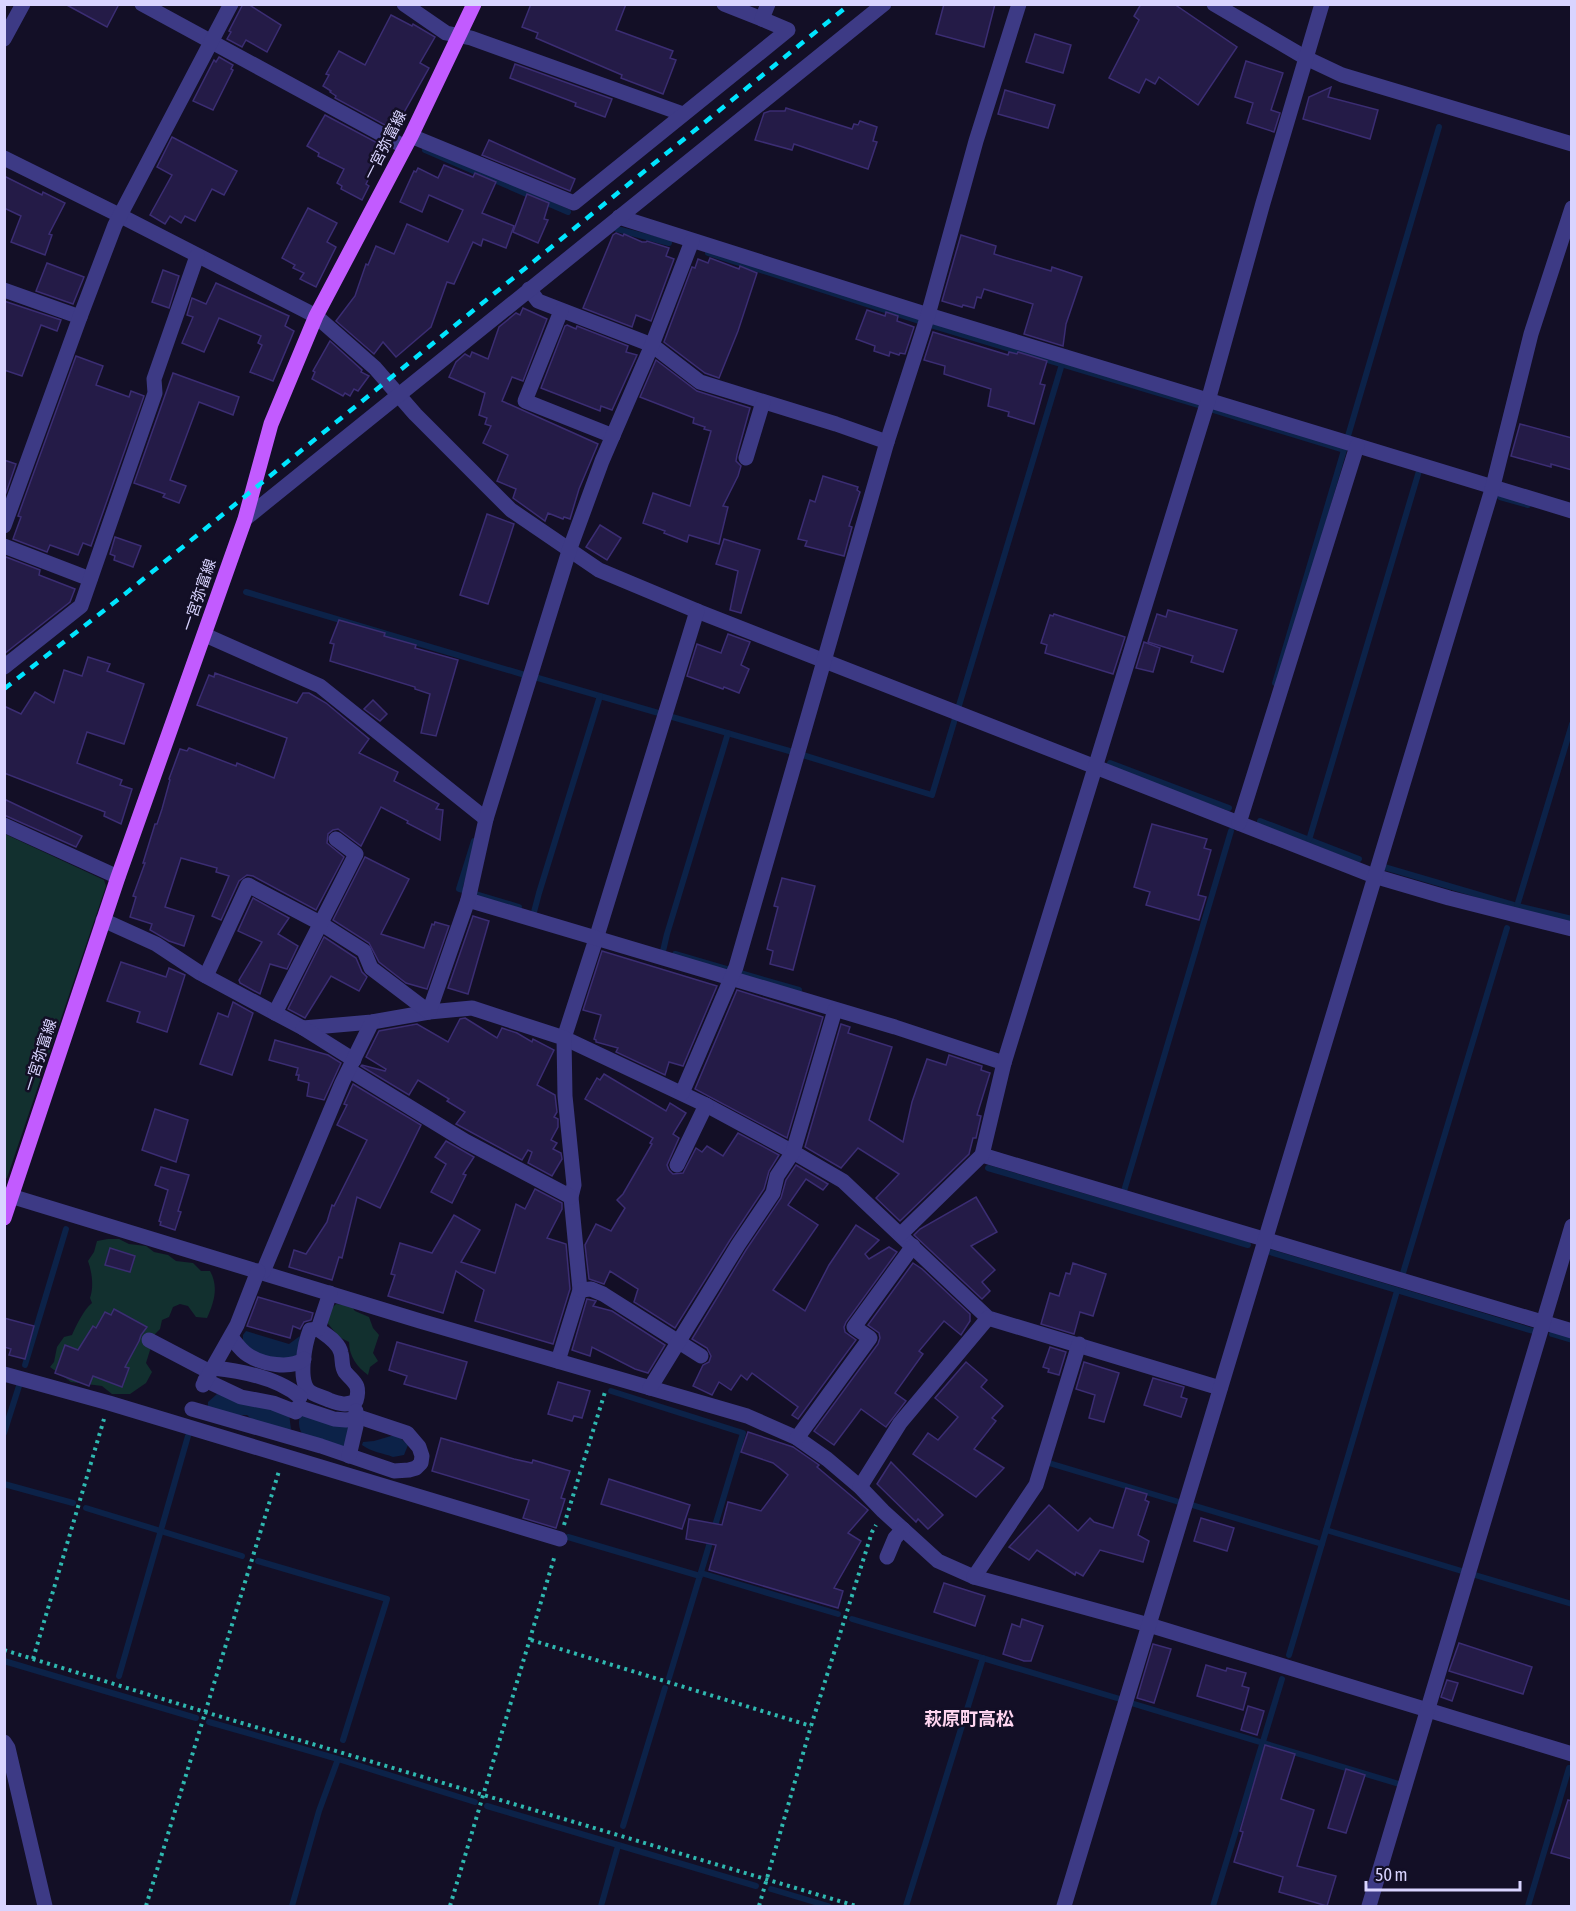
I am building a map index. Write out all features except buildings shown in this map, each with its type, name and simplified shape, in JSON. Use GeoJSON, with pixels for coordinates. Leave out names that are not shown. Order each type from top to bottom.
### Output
{"type":"FeatureCollection","features":[{"type":"Feature","properties":{"kind":"main road","name":"一宮弥富線"},"geometry":{"type":"LineString","coordinates":[[4,1218],[8,1195],[245,519],[271,424],[316,316],[408,142],[474,4]]}},
{"type":"Feature","properties":{"kind":"street"},"geometry":{"type":"LineString","coordinates":[[4,39],[23,4]]}},
{"type":"Feature","properties":{"kind":"street"},"geometry":{"type":"LineString","coordinates":[[142,4],[211,43],[408,142],[574,203],[788,30],[765,12],[724,4]]}},
{"type":"Feature","properties":{"kind":"street"},"geometry":{"type":"LineString","coordinates":[[4,526],[119,215],[231,4]]}},
{"type":"Feature","properties":{"kind":"street"},"geometry":{"type":"LineString","coordinates":[[404,4],[446,33],[471,38],[683,114]]}},
{"type":"Feature","properties":{"kind":"street"},"geometry":{"type":"LineString","coordinates":[[245,519],[884,4]]}},
{"type":"Feature","properties":{"kind":"street"},"geometry":{"type":"LineString","coordinates":[[682,1093],[736,968],[887,442],[928,315],[976,141],[1019,4]]}},
{"type":"Feature","properties":{"kind":"street"},"geometry":{"type":"LineString","coordinates":[[1214,4],[1306,58],[1342,75],[1572,144]]}},
{"type":"Feature","properties":{"kind":"street"},"geometry":{"type":"LineString","coordinates":[[901,1234],[982,1155],[1004,1063],[1208,401],[1322,4]]}},
{"type":"Feature","properties":{"kind":"street"},"geometry":{"type":"LineString","coordinates":[[4,158],[316,316],[375,368],[415,414],[512,510],[600,570],[825,662],[1374,876],[1449,898],[1572,929]]}},
{"type":"Feature","properties":{"kind":"street"},"geometry":{"type":"LineString","coordinates":[[1064,1906],[1493,486],[1532,334],[1572,208]]}},
{"type":"Feature","properties":{"kind":"street"},"geometry":{"type":"LineString","coordinates":[[619,217],[928,315],[1572,510]]}},
{"type":"Feature","properties":{"kind":"street"},"geometry":{"type":"LineString","coordinates":[[429,1012],[468,900],[486,819],[570,550],[602,461],[652,345],[692,241]]}},
{"type":"Feature","properties":{"kind":"street"},"geometry":{"type":"LineString","coordinates":[[4,667],[81,606],[155,393],[154,379],[197,256]]}},
{"type":"Feature","properties":{"kind":"street"},"geometry":{"type":"LineString","coordinates":[[529,289],[538,301],[652,345],[700,382],[887,442]]}},
{"type":"Feature","properties":{"kind":"street"},"geometry":{"type":"LineString","coordinates":[[4,290],[80,317]]}},
{"type":"Feature","properties":{"kind":"street"},"geometry":{"type":"LineString","coordinates":[[561,311],[525,401],[613,436]]}},
{"type":"Feature","properties":{"kind":"street"},"geometry":{"type":"LineString","coordinates":[[746,458],[763,402]]}},
{"type":"Feature","properties":{"kind":"street"},"geometry":{"type":"LineString","coordinates":[[1239,823],[1357,446]]}},
{"type":"Feature","properties":{"kind":"street"},"geometry":{"type":"LineString","coordinates":[[4,546],[90,579]]}},
{"type":"Feature","properties":{"kind":"street"},"geometry":{"type":"LineString","coordinates":[[558,1361],[580,1290],[571,1197],[574,1185],[562,1047],[697,611]]}},
{"type":"Feature","properties":{"kind":"street"},"geometry":{"type":"LineString","coordinates":[[205,635],[320,686],[486,819]]}},
{"type":"Feature","properties":{"kind":"street"},"geometry":{"type":"LineString","coordinates":[[4,825],[118,877]]}},
{"type":"Feature","properties":{"kind":"street"},"geometry":{"type":"LineString","coordinates":[[275,1013],[356,854],[336,839]]}},
{"type":"Feature","properties":{"kind":"street"},"geometry":{"type":"LineString","coordinates":[[206,976],[248,885],[320,923],[364,951],[371,968],[429,1012]]}},
{"type":"Feature","properties":{"kind":"street"},"geometry":{"type":"LineString","coordinates":[[468,900],[1004,1063]]}},
{"type":"Feature","properties":{"kind":"street"},"geometry":{"type":"LineString","coordinates":[[103,920],[156,944],[206,976],[303,1028],[351,1065],[465,1141],[571,1197]]}},
{"type":"Feature","properties":{"kind":"street"},"geometry":{"type":"LineString","coordinates":[[303,1028],[372,1022],[429,1012],[472,1008],[564,1038],[706,1105],[843,1181],[988,1318],[1220,1388]]}},
{"type":"Feature","properties":{"kind":"street"},"geometry":{"type":"LineString","coordinates":[[650,1388],[738,1245],[773,1193],[777,1176],[794,1152],[835,1010]]}},
{"type":"Feature","properties":{"kind":"street"},"geometry":{"type":"LineString","coordinates":[[208,1376],[231,1337],[372,1022]]}},
{"type":"Feature","properties":{"kind":"street"},"geometry":{"type":"LineString","coordinates":[[677,1165],[706,1105]]}},
{"type":"Feature","properties":{"kind":"street"},"geometry":{"type":"LineString","coordinates":[[982,1155],[1572,1331]]}},
{"type":"Feature","properties":{"kind":"street"},"geometry":{"type":"LineString","coordinates":[[8,1195],[610,1377],[747,1416],[798,1438],[860,1487],[938,1561],[974,1577],[1149,1625],[1572,1754]]}},
{"type":"Feature","properties":{"kind":"street"},"geometry":{"type":"LineString","coordinates":[[1369,1906],[1572,1226]]}},
{"type":"Feature","properties":{"kind":"street"},"geometry":{"type":"LineString","coordinates":[[798,1438],[870,1338],[854,1327],[913,1246]]}},
{"type":"Feature","properties":{"kind":"street"},"geometry":{"type":"LineString","coordinates":[[580,1290],[591,1289],[603,1294],[701,1356]]}},
{"type":"Feature","properties":{"kind":"street"},"geometry":{"type":"LineString","coordinates":[[318,1329],[330,1293]]}},
{"type":"Feature","properties":{"kind":"street"},"geometry":{"type":"LineString","coordinates":[[860,1487],[900,1424],[988,1318]]}},
{"type":"Feature","properties":{"kind":"street"},"geometry":{"type":"LineString","coordinates":[[149,1340],[242,1397],[273,1402],[300,1400],[309,1391],[336,1403],[348,1405],[356,1401],[358,1393],[356,1384],[344,1371],[341,1352],[337,1345],[318,1329],[310,1330],[306,1340],[304,1382],[300,1400],[293,1439],[284,1456]]}},
{"type":"Feature","properties":{"kind":"street"},"geometry":{"type":"LineString","coordinates":[[231,1337],[248,1355],[262,1361],[288,1365],[298,1364],[304,1359]]}},
{"type":"Feature","properties":{"kind":"street"},"geometry":{"type":"LineString","coordinates":[[974,1577],[1036,1485],[1079,1344]]}},
{"type":"Feature","properties":{"kind":"street"},"geometry":{"type":"LineString","coordinates":[[4,1374],[109,1403],[560,1539]]}},
{"type":"Feature","properties":{"kind":"street"},"geometry":{"type":"LineString","coordinates":[[192,1409],[388,1469],[402,1471],[416,1468],[420,1463],[422,1456],[413,1438],[407,1433],[362,1418],[334,1419],[300,1400],[291,1389],[257,1376],[208,1376]]}},
{"type":"Feature","properties":{"kind":"street"},"geometry":{"type":"LineString","coordinates":[[349,1456],[357,1419],[352,1403]]}},
{"type":"Feature","properties":{"kind":"street"},"geometry":{"type":"LineString","coordinates":[[887,1557],[895,1538],[903,1529]]}},
{"type":"Feature","properties":{"kind":"street"},"geometry":{"type":"LineString","coordinates":[[4,1742],[8,1748],[45,1906]]}},
{"type":"Feature","properties":{"kind":"path"},"geometry":{"type":"LineString","coordinates":[[450,1906],[610,1377]]}},
{"type":"Feature","properties":{"kind":"path"},"geometry":{"type":"LineString","coordinates":[[33,1659],[109,1403]]}},
{"type":"Feature","properties":{"kind":"path"},"geometry":{"type":"LineString","coordinates":[[146,1906],[284,1456]]}},
{"type":"Feature","properties":{"kind":"path"},"geometry":{"type":"LineString","coordinates":[[759,1906],[872,1532],[883,1511]]}},
{"type":"Feature","properties":{"kind":"path"},"geometry":{"type":"LineString","coordinates":[[531,1640],[812,1726]]}},
{"type":"Feature","properties":{"kind":"path"},"geometry":{"type":"LineString","coordinates":[[4,1650],[856,1906]]}},
{"type":"Feature","properties":{"kind":"green space"},"geometry":{"type":"Polygon","coordinates":[[[5,834],[104,880],[106,886],[5,1179],[5,834]]]}},
{"type":"Feature","properties":{"kind":"green space"},"geometry":{"type":"Polygon","coordinates":[[[119,1239],[129,1244],[146,1246],[176,1261],[193,1263],[201,1271],[210,1271],[215,1289],[207,1318],[196,1317],[188,1306],[180,1304],[173,1307],[169,1317],[162,1320],[146,1363],[152,1372],[146,1383],[130,1394],[112,1394],[102,1386],[71,1382],[50,1367],[54,1362],[57,1347],[64,1337],[72,1335],[83,1313],[92,1303],[90,1298],[92,1280],[88,1261],[97,1241],[119,1239]]]}},
{"type":"Feature","properties":{"kind":"green space"},"geometry":{"type":"Polygon","coordinates":[[[336,1304],[351,1306],[355,1311],[369,1317],[373,1328],[379,1335],[373,1353],[378,1361],[370,1367],[368,1375],[354,1361],[349,1342],[339,1337],[325,1320],[328,1312],[336,1304]]]}},
{"type":"Feature","properties":{"kind":"water"},"geometry":{"type":"Polygon","coordinates":[[[246,1331],[289,1344],[300,1336],[298,1353],[291,1361],[254,1354],[243,1342],[243,1335],[246,1331]]]}},
{"type":"Feature","properties":{"kind":"water"},"geometry":{"type":"Polygon","coordinates":[[[217,1394],[289,1414],[291,1429],[287,1432],[256,1423],[247,1415],[237,1415],[208,1407],[208,1402],[217,1394]]]}},
{"type":"Feature","properties":{"kind":"water"},"geometry":{"type":"Polygon","coordinates":[[[301,1412],[351,1427],[346,1446],[341,1448],[303,1435],[299,1424],[301,1412]]]}},
{"type":"Feature","properties":{"kind":"water"},"geometry":{"type":"Polygon","coordinates":[[[398,1436],[408,1445],[404,1455],[393,1457],[362,1445],[363,1442],[398,1436]]]}},
{"type":"Feature","properties":{"kind":"waterway"},"geometry":{"type":"LineString","coordinates":[[1348,436],[1439,127]]}},
{"type":"Feature","properties":{"kind":"waterway"},"geometry":{"type":"LineString","coordinates":[[425,150],[568,212]]}},
{"type":"Feature","properties":{"kind":"waterway"},"geometry":{"type":"LineString","coordinates":[[617,229],[669,243]]}},
{"type":"Feature","properties":{"kind":"waterway"},"geometry":{"type":"LineString","coordinates":[[708,253],[919,321]]}},
{"type":"Feature","properties":{"kind":"waterway"},"geometry":{"type":"LineString","coordinates":[[930,325],[1198,405]]}},
{"type":"Feature","properties":{"kind":"waterway"},"geometry":{"type":"LineString","coordinates":[[531,676],[932,795],[1062,364]]}},
{"type":"Feature","properties":{"kind":"waterway"},"geometry":{"type":"LineString","coordinates":[[1213,410],[1344,450],[1275,683]]}},
{"type":"Feature","properties":{"kind":"waterway"},"geometry":{"type":"LineString","coordinates":[[1309,840],[1419,471]]}},
{"type":"Feature","properties":{"kind":"waterway"},"geometry":{"type":"LineString","coordinates":[[1500,497],[1528,505]]}},
{"type":"Feature","properties":{"kind":"waterway"},"geometry":{"type":"LineString","coordinates":[[246,592],[525,675],[524,679]]}},
{"type":"Feature","properties":{"kind":"waterway"},"geometry":{"type":"LineString","coordinates":[[534,912],[600,696]]}},
{"type":"Feature","properties":{"kind":"waterway"},"geometry":{"type":"LineString","coordinates":[[1517,906],[1572,724]]}},
{"type":"Feature","properties":{"kind":"waterway"},"geometry":{"type":"LineString","coordinates":[[663,951],[728,733]]}},
{"type":"Feature","properties":{"kind":"waterway"},"geometry":{"type":"LineString","coordinates":[[1110,763],[1229,808]]}},
{"type":"Feature","properties":{"kind":"waterway"},"geometry":{"type":"LineString","coordinates":[[1260,821],[1359,859]]}},
{"type":"Feature","properties":{"kind":"waterway"},"geometry":{"type":"LineString","coordinates":[[1124,1191],[1231,831]]}},
{"type":"Feature","properties":{"kind":"waterway"},"geometry":{"type":"LineString","coordinates":[[474,841],[459,889],[519,907]]}},
{"type":"Feature","properties":{"kind":"waterway"},"geometry":{"type":"LineString","coordinates":[[1384,867],[1517,906],[1572,919]]}},
{"type":"Feature","properties":{"kind":"waterway"},"geometry":{"type":"LineString","coordinates":[[1403,1273],[1507,928]]}},
{"type":"Feature","properties":{"kind":"waterway"},"geometry":{"type":"LineString","coordinates":[[675,954],[799,990]]}},
{"type":"Feature","properties":{"kind":"waterway"},"geometry":{"type":"LineString","coordinates":[[988,1168],[1248,1245]]}},
{"type":"Feature","properties":{"kind":"waterway"},"geometry":{"type":"LineString","coordinates":[[25,1365],[66,1229]]}},
{"type":"Feature","properties":{"kind":"waterway"},"geometry":{"type":"LineString","coordinates":[[1270,1252],[1533,1331]]}},
{"type":"Feature","properties":{"kind":"waterway"},"geometry":{"type":"LineString","coordinates":[[1289,1655],[1397,1291]]}},
{"type":"Feature","properties":{"kind":"waterway"},"geometry":{"type":"LineString","coordinates":[[1552,1334],[1572,1340]]}},
{"type":"Feature","properties":{"kind":"waterway"},"geometry":{"type":"LineString","coordinates":[[4,1433],[19,1386]]}},
{"type":"Feature","properties":{"kind":"waterway"},"geometry":{"type":"LineString","coordinates":[[611,1391],[743,1433],[669,1678]]}},
{"type":"Feature","properties":{"kind":"waterway"},"geometry":{"type":"LineString","coordinates":[[119,1676],[188,1436]]}},
{"type":"Feature","properties":{"kind":"waterway"},"geometry":{"type":"LineString","coordinates":[[1049,1463],[1179,1502]]}},
{"type":"Feature","properties":{"kind":"waterway"},"geometry":{"type":"LineString","coordinates":[[4,1484],[73,1503]]}},
{"type":"Feature","properties":{"kind":"waterway"},"geometry":{"type":"LineString","coordinates":[[1192,1505],[1322,1544]]}},
{"type":"Feature","properties":{"kind":"waterway"},"geometry":{"type":"LineString","coordinates":[[86,1508],[242,1556]]}},
{"type":"Feature","properties":{"kind":"waterway"},"geometry":{"type":"LineString","coordinates":[[1326,1530],[1465,1572]]}},
{"type":"Feature","properties":{"kind":"waterway"},"geometry":{"type":"LineString","coordinates":[[568,1537],[700,1576]]}},
{"type":"Feature","properties":{"kind":"waterway"},"geometry":{"type":"LineString","coordinates":[[258,1561],[387,1599],[343,1740]]}},
{"type":"Feature","properties":{"kind":"waterway"},"geometry":{"type":"LineString","coordinates":[[701,1573],[838,1614]]}},
{"type":"Feature","properties":{"kind":"waterway"},"geometry":{"type":"LineString","coordinates":[[1475,1575],[1572,1604]]}},
{"type":"Feature","properties":{"kind":"waterway"},"geometry":{"type":"LineString","coordinates":[[852,1619],[1120,1699]]}},
{"type":"Feature","properties":{"kind":"waterway"},"geometry":{"type":"LineString","coordinates":[[906,1906],[983,1658]]}},
{"type":"Feature","properties":{"kind":"waterway"},"geometry":{"type":"LineString","coordinates":[[4,1661],[196,1718]]}},
{"type":"Feature","properties":{"kind":"waterway"},"geometry":{"type":"LineString","coordinates":[[1213,1906],[1282,1679]]}},
{"type":"Feature","properties":{"kind":"waterway"},"geometry":{"type":"LineString","coordinates":[[623,1826],[665,1688]]}},
{"type":"Feature","properties":{"kind":"waterway"},"geometry":{"type":"LineString","coordinates":[[1131,1703],[1399,1784]]}},
{"type":"Feature","properties":{"kind":"waterway"},"geometry":{"type":"LineString","coordinates":[[209,1722],[475,1802]]}},
{"type":"Feature","properties":{"kind":"waterway"},"geometry":{"type":"LineString","coordinates":[[292,1906],[319,1811],[338,1759]]}},
{"type":"Feature","properties":{"kind":"waterway"},"geometry":{"type":"LineString","coordinates":[[1528,1906],[1569,1768]]}},
{"type":"Feature","properties":{"kind":"waterway"},"geometry":{"type":"LineString","coordinates":[[487,1806],[756,1886]]}},
{"type":"Feature","properties":{"kind":"waterway"},"geometry":{"type":"LineString","coordinates":[[601,1906],[618,1846]]}},
{"type":"Feature","properties":{"kind":"waterway"},"geometry":{"type":"LineString","coordinates":[[771,1889],[828,1906]]}},
{"type":"Feature","properties":{"kind":"railway"},"geometry":{"type":"LineString","coordinates":[[4,689],[125,594],[850,4]]}},
{"type":"Feature","properties":{"kind":"district","name":"萩原町高松"},"geometry":{"type":"Point","coordinates":[969,1719]}}]}
